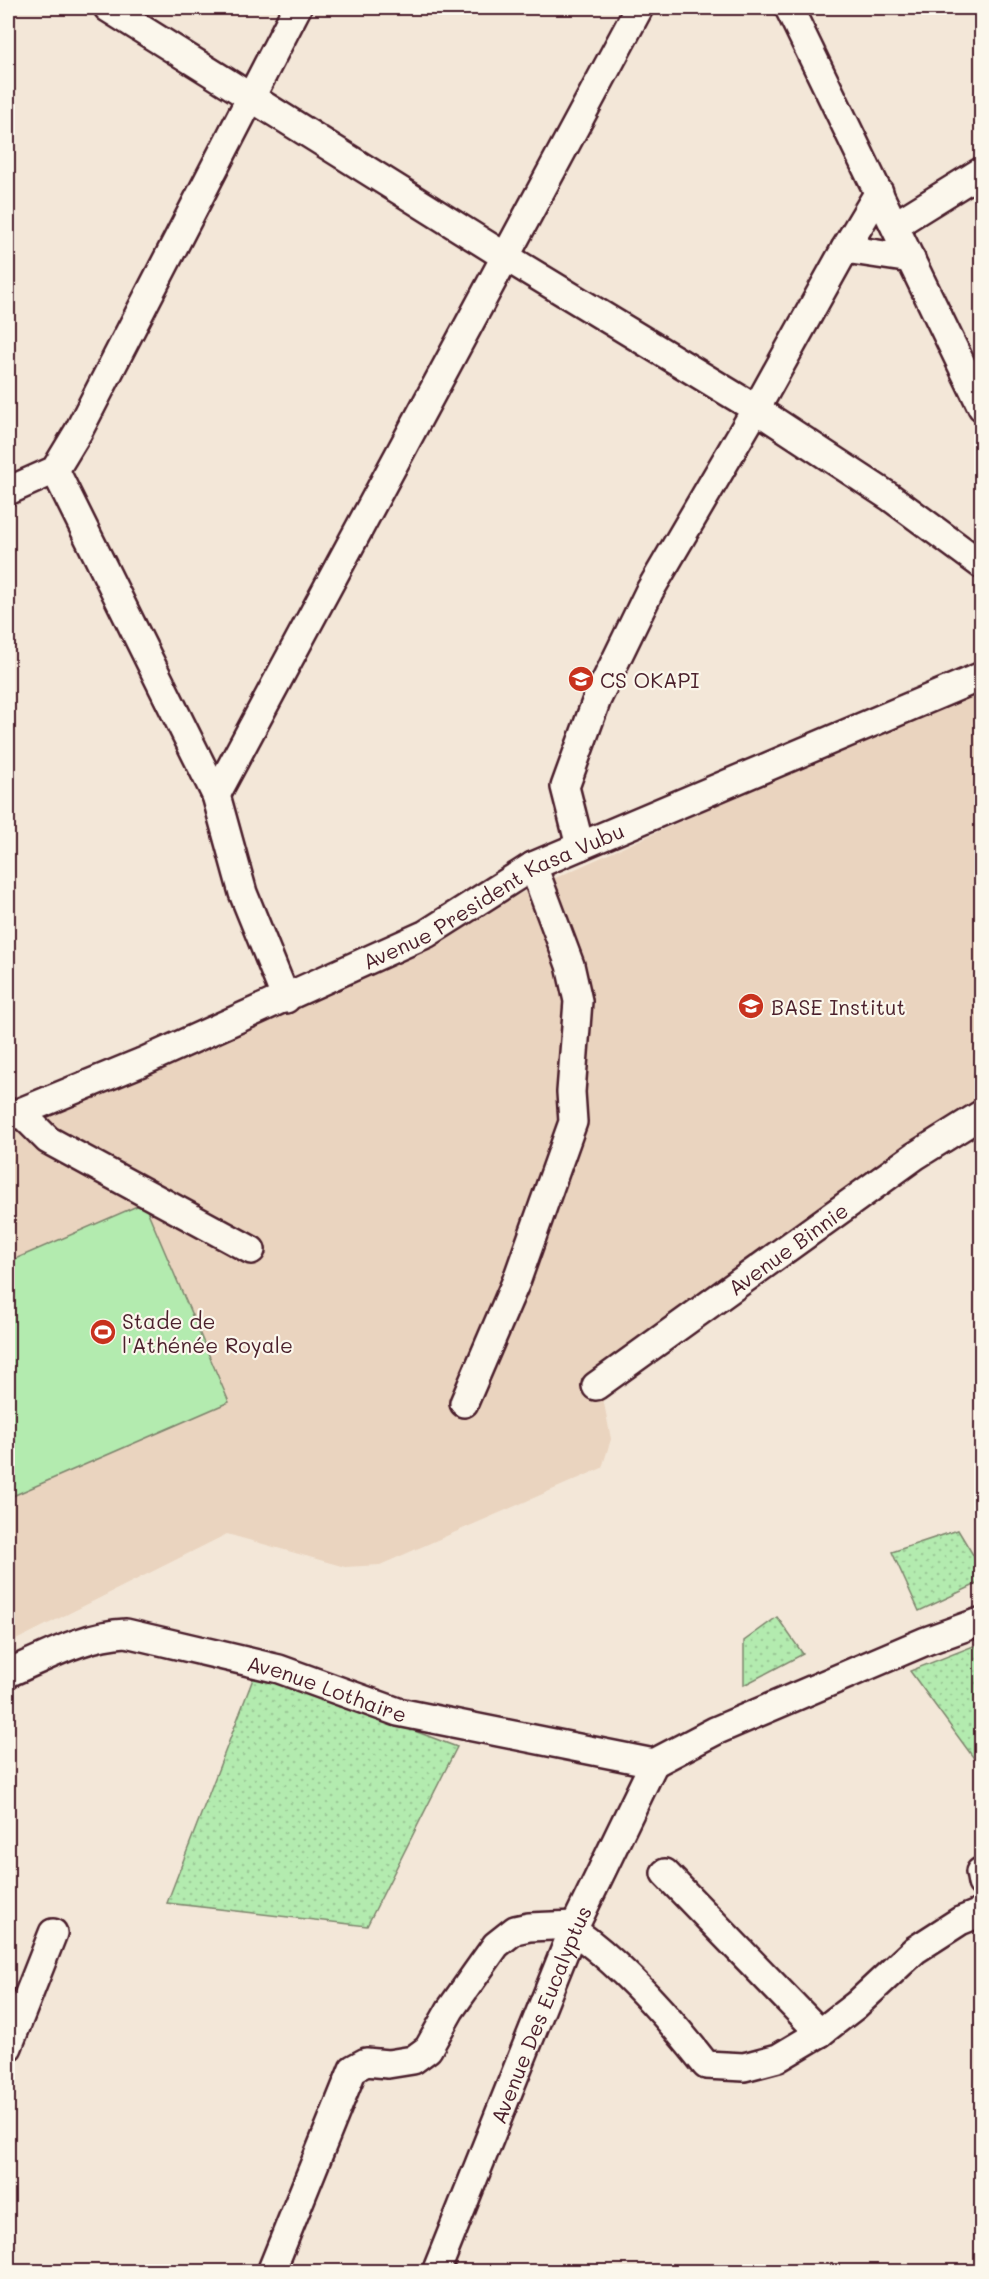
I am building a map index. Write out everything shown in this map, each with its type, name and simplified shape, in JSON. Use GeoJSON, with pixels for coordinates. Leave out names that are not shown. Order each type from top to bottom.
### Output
{"type":"FeatureCollection","features":[{"type":"Feature","properties":{"kind":"street"},"geometry":{"type":"LineString","coordinates":[[108,8],[249,98],[756,409],[890,497],[981,565]]}},
{"type":"Feature","properties":{"kind":"street"},"geometry":{"type":"LineString","coordinates":[[8,491],[55,470],[78,432],[297,8]]}},
{"type":"Feature","properties":{"kind":"street"},"geometry":{"type":"LineString","coordinates":[[216,795],[639,8]]}},
{"type":"Feature","properties":{"kind":"street"},"geometry":{"type":"LineString","coordinates":[[789,8],[980,400]]}},
{"type":"Feature","properties":{"kind":"street"},"geometry":{"type":"LineString","coordinates":[[895,225],[981,171]]}},
{"type":"Feature","properties":{"kind":"street"},"geometry":{"type":"LineString","coordinates":[[580,846],[565,787],[597,699],[649,592],[879,192]]}},
{"type":"Feature","properties":{"kind":"street"},"geometry":{"type":"LineString","coordinates":[[845,249],[912,259]]}},
{"type":"Feature","properties":{"kind":"street"},"geometry":{"type":"LineString","coordinates":[[55,470],[216,795],[243,893],[286,999]]}},
{"type":"Feature","properties":{"kind":"street","name":"Avenue President Kasa Vubu"},"geometry":{"type":"LineString","coordinates":[[14,1115],[286,999],[426,934],[533,866],[981,676]]}},
{"type":"Feature","properties":{"kind":"street"},"geometry":{"type":"LineString","coordinates":[[464,1403],[516,1282],[573,1122],[571,1092],[578,1001],[570,965],[533,866]]}},
{"type":"Feature","properties":{"kind":"street","name":"Avenue Binnie"},"geometry":{"type":"LineString","coordinates":[[596,1386],[915,1156],[981,1114]]}},
{"type":"Feature","properties":{"kind":"street"},"geometry":{"type":"LineString","coordinates":[[14,1115],[48,1140],[251,1250]]}},
{"type":"Feature","properties":{"kind":"street"},"geometry":{"type":"LineString","coordinates":[[654,1763],[715,1731],[926,1641],[981,1621]]}},
{"type":"Feature","properties":{"kind":"street","name":"Avenue Lothaire"},"geometry":{"type":"LineString","coordinates":[[8,1674],[87,1639],[105,1634],[126,1633],[279,1669],[398,1712],[654,1763]]}},
{"type":"Feature","properties":{"kind":"street","name":"Avenue Des Eucalyptus"},"geometry":{"type":"LineString","coordinates":[[436,2271],[574,1928],[654,1763]]}},
{"type":"Feature","properties":{"kind":"street"},"geometry":{"type":"LineString","coordinates":[[664,1873],[820,2033]]}},
{"type":"Feature","properties":{"kind":"street"},"geometry":{"type":"LineString","coordinates":[[271,2271],[353,2069],[366,2062],[388,2064],[412,2060],[428,2049],[450,2010],[496,1945],[515,1930],[529,1927],[574,1928],[676,2027],[706,2065],[744,2067],[778,2058],[820,2033],[856,2005],[915,1950],[960,1921],[981,1911]]}},
{"type":"Feature","properties":{"kind":"street"},"geometry":{"type":"LineString","coordinates":[[8,2047],[53,1933]]}},
{"type":"Feature","properties":{"kind":"shaded area"},"geometry":{"type":"Polygon","coordinates":[[[981,686],[981,1121],[600,1383],[611,1439],[602,1468],[380,1565],[345,1567],[227,1534],[8,1644],[8,1125],[981,686]]]}},
{"type":"Feature","properties":{"kind":"green space","name":"Stade de l'Athénée Royale"},"geometry":{"type":"Polygon","coordinates":[[[144,1203],[229,1402],[8,1498],[8,1262],[144,1203]]]}},
{"type":"Feature","properties":{"kind":"green space"},"geometry":{"type":"Polygon","coordinates":[[[958,1530],[981,1568],[981,1582],[919,1611],[892,1552],[958,1530]]]}},
{"type":"Feature","properties":{"kind":"green space"},"geometry":{"type":"Polygon","coordinates":[[[777,1617],[803,1654],[744,1685],[744,1641],[777,1617]]]}},
{"type":"Feature","properties":{"kind":"green space"},"geometry":{"type":"Polygon","coordinates":[[[981,1643],[981,1768],[910,1671],[981,1643]]]}},
{"type":"Feature","properties":{"kind":"green space"},"geometry":{"type":"Polygon","coordinates":[[[256,1671],[457,1747],[367,1926],[167,1903],[256,1671]]]}},
{"type":"Feature","properties":{"kind":"place","name":"CS OKAPI"},"geometry":{"type":"Point","coordinates":[581,679]}},
{"type":"Feature","properties":{"kind":"place","name":"BASE Institut"},"geometry":{"type":"Point","coordinates":[751,1006]}},
{"type":"Feature","properties":{"kind":"place","name":"Stade de l'Athénée Royale"},"geometry":{"type":"Point","coordinates":[103,1332]}}]}
